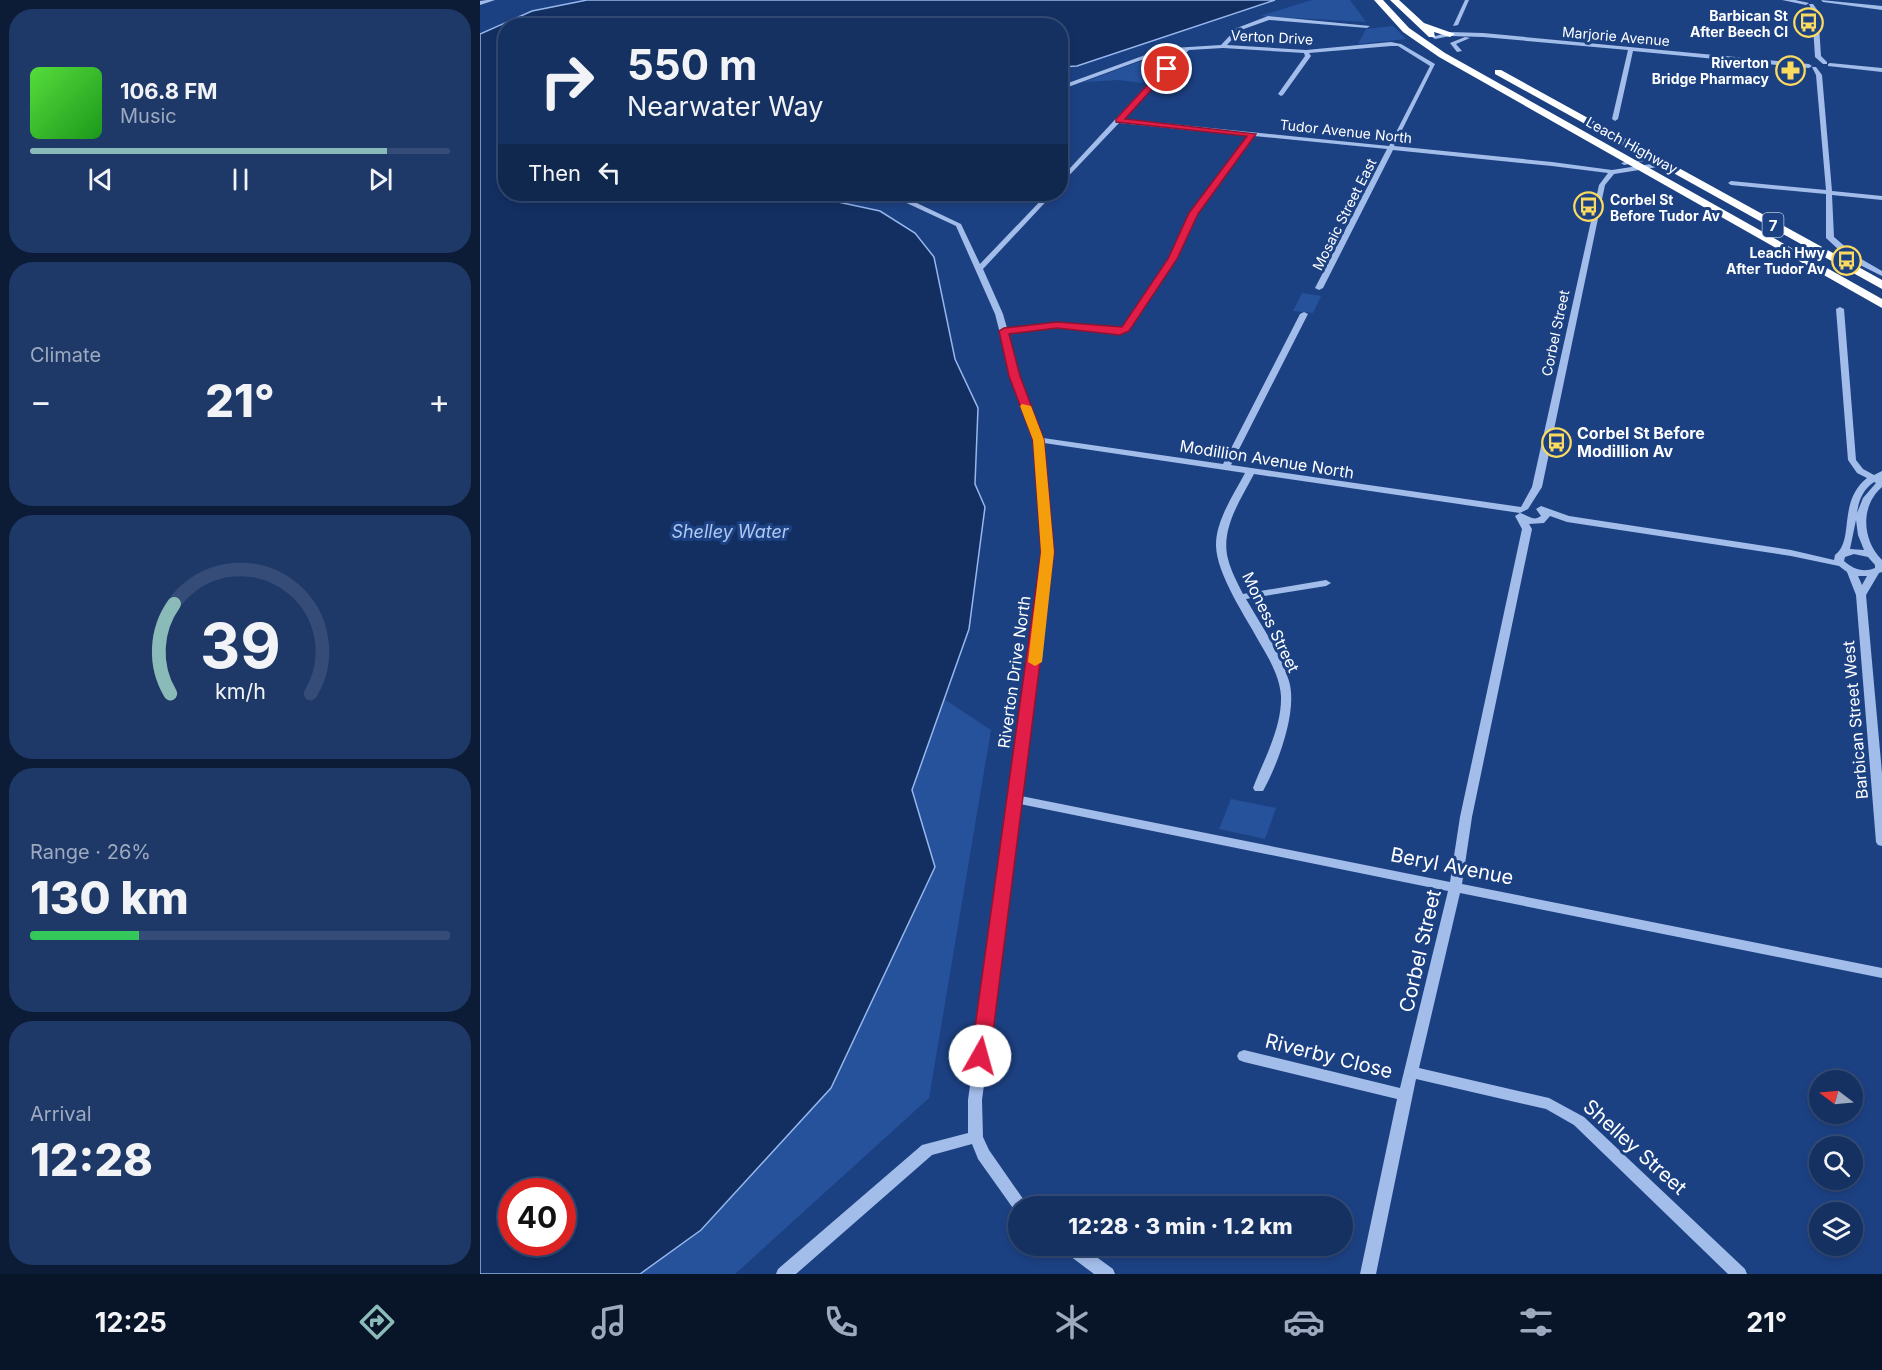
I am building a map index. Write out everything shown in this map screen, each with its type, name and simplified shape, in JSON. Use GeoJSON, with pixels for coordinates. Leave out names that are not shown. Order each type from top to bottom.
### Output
{"type":"FeatureCollection","features":[{"type":"Feature","properties":{"kind":"highway","name":"Leach Highway"},"geometry":{"type":"LineString","coordinates":[[1378,0],[1393,19],[1429,46],[1882,304]]}},
{"type":"Feature","properties":{"kind":"highway"},"geometry":{"type":"LineString","coordinates":[[1394,0],[1435,37],[1463,53]]}},
{"type":"Feature","properties":{"kind":"highway"},"geometry":{"type":"LineString","coordinates":[[1417,23],[1453,29]]}},
{"type":"Feature","properties":{"kind":"highway"},"geometry":{"type":"LineString","coordinates":[[1429,46],[1427,40],[1435,37]]}},
{"type":"Feature","properties":{"kind":"highway","name":"Leach Highway"},"geometry":{"type":"LineString","coordinates":[[1485,65],[1882,285]]}},
{"type":"Feature","properties":{"kind":"street"},"geometry":{"type":"LineString","coordinates":[[480,3],[490,0]]}},
{"type":"Feature","properties":{"kind":"street"},"geometry":{"type":"LineString","coordinates":[[1453,29],[1467,0]]}},
{"type":"Feature","properties":{"kind":"street"},"geometry":{"type":"LineString","coordinates":[[1784,0],[1882,8]]}},
{"type":"Feature","properties":{"kind":"street"},"geometry":{"type":"LineString","coordinates":[[1800,0],[1807,2],[1815,11]]}},
{"type":"Feature","properties":{"kind":"street"},"geometry":{"type":"LineString","coordinates":[[1821,2],[1815,11],[1813,63],[1819,75],[1829,192],[1830,238],[1853,258],[1882,274]]}},
{"type":"Feature","properties":{"kind":"street"},"geometry":{"type":"LineString","coordinates":[[1068,85],[1150,55],[1188,48],[1223,46],[1239,29],[1268,18],[1367,26]]}},
{"type":"Feature","properties":{"kind":"street","name":"Marjorie Avenue"},"geometry":{"type":"LineString","coordinates":[[1435,37],[1453,29],[1513,38],[1882,70]]}},
{"type":"Feature","properties":{"kind":"street","name":"Marjorie Avenue"},"geometry":{"type":"LineString","coordinates":[[1463,53],[1453,42],[1459,39],[1513,38]]}},
{"type":"Feature","properties":{"kind":"street","name":"Verton Drive"},"geometry":{"type":"LineString","coordinates":[[1223,46],[1306,52],[1391,44]]}},
{"type":"Feature","properties":{"kind":"street","name":"Mosaic Street East"},"geometry":{"type":"LineString","coordinates":[[1319,288],[1433,65],[1399,45],[1391,44]]}},
{"type":"Feature","properties":{"kind":"street"},"geometry":{"type":"LineString","coordinates":[[1068,174],[1149,86],[1188,48]]}},
{"type":"Feature","properties":{"kind":"street"},"geometry":{"type":"LineString","coordinates":[[1615,119],[1631,49]]}},
{"type":"Feature","properties":{"kind":"street"},"geometry":{"type":"LineString","coordinates":[[1281,94],[1308,56],[1306,52]]}},
{"type":"Feature","properties":{"kind":"street"},"geometry":{"type":"LineString","coordinates":[[1819,75],[1827,66]]}},
{"type":"Feature","properties":{"kind":"street","name":"Tudor Avenue North"},"geometry":{"type":"LineString","coordinates":[[1119,120],[1596,169],[1610,170],[1636,165],[1664,164]]}},
{"type":"Feature","properties":{"kind":"street"},"geometry":{"type":"LineString","coordinates":[[1004,331],[1057,325],[1120,332],[1125,329],[1173,259],[1194,213],[1252,134]]}},
{"type":"Feature","properties":{"kind":"street","name":"Tudor Avenue North"},"geometry":{"type":"LineString","coordinates":[[1610,170],[1636,165],[1652,158]]}},
{"type":"Feature","properties":{"kind":"street"},"geometry":{"type":"LineString","coordinates":[[1596,169],[1602,185]]}},
{"type":"Feature","properties":{"kind":"street","name":"Corbel Street"},"geometry":{"type":"LineString","coordinates":[[1368,1274],[1405,1095],[1455,888],[1466,817],[1523,516],[1537,487],[1602,185],[1610,170]]}},
{"type":"Feature","properties":{"kind":"street"},"geometry":{"type":"LineString","coordinates":[[1731,183],[1882,198]]}},
{"type":"Feature","properties":{"kind":"street","name":"Riverton Drive North"},"geometry":{"type":"LineString","coordinates":[[913,201],[959,225],[980,268],[1004,331],[1015,376],[1039,440],[1048,552],[975,1100],[976,1137],[983,1154],[1013,1196]]}},
{"type":"Feature","properties":{"kind":"street"},"geometry":{"type":"LineString","coordinates":[[980,268],[1043,201]]}},
{"type":"Feature","properties":{"kind":"street"},"geometry":{"type":"LineString","coordinates":[[1840,309],[1852,460],[1860,471],[1879,479]]}},
{"type":"Feature","properties":{"kind":"street"},"geometry":{"type":"LineString","coordinates":[[1225,468],[1304,314]]}},
{"type":"Feature","properties":{"kind":"street","name":"Modillion Avenue North"},"geometry":{"type":"LineString","coordinates":[[1039,440],[1491,508],[1523,516],[1542,515]]}},
{"type":"Feature","properties":{"kind":"street","name":"Moness Street"},"geometry":{"type":"LineString","coordinates":[[1250,472],[1225,525],[1220,546],[1241,597],[1284,682],[1285,716],[1259,788]]}},
{"type":"Feature","properties":{"kind":"street"},"geometry":{"type":"LineString","coordinates":[[1844,561],[1850,540],[1852,504],[1856,493],[1879,479]]}},
{"type":"Feature","properties":{"kind":"street"},"geometry":{"type":"LineString","coordinates":[[1878,565],[1862,540],[1860,513],[1864,500],[1879,479]]}},
{"type":"Feature","properties":{"kind":"street","name":"Corbel Street"},"geometry":{"type":"LineString","coordinates":[[1537,487],[1542,515]]}},
{"type":"Feature","properties":{"kind":"street"},"geometry":{"type":"LineString","coordinates":[[1523,516],[1542,515],[1878,565]]}},
{"type":"Feature","properties":{"kind":"street"},"geometry":{"type":"LineString","coordinates":[[1844,561],[1860,552],[1878,565]]}},
{"type":"Feature","properties":{"kind":"street","name":"Barbican Street West"},"geometry":{"type":"LineString","coordinates":[[1844,561],[1862,596],[1882,842]]}},
{"type":"Feature","properties":{"kind":"street"},"geometry":{"type":"LineString","coordinates":[[1862,596],[1878,565]]}},
{"type":"Feature","properties":{"kind":"street"},"geometry":{"type":"LineString","coordinates":[[1241,597],[1326,583]]}},
{"type":"Feature","properties":{"kind":"street","name":"Beryl Avenue"},"geometry":{"type":"LineString","coordinates":[[1014,799],[1882,974]]}},
{"type":"Feature","properties":{"kind":"street","name":"Riverby Close"},"geometry":{"type":"LineString","coordinates":[[1244,1056],[1405,1095]]}},
{"type":"Feature","properties":{"kind":"street","name":"Shelley Street"},"geometry":{"type":"LineString","coordinates":[[1412,1072],[1549,1104],[1579,1121],[1739,1274]]}},
{"type":"Feature","properties":{"kind":"street"},"geometry":{"type":"LineString","coordinates":[[784,1274],[927,1150],[976,1137]]}},
{"type":"Feature","properties":{"kind":"street"},"geometry":{"type":"LineString","coordinates":[[1083,1256],[1107,1274]]}},
{"type":"Feature","properties":{"kind":"shaded area"},"geometry":{"type":"Polygon","coordinates":[[[1312,0],[1350,0],[1366,22],[1260,16],[1312,0]]]}},
{"type":"Feature","properties":{"kind":"shaded area"},"geometry":{"type":"Polygon","coordinates":[[[1393,26],[1406,39],[1358,44],[1366,29],[1393,26]]]}},
{"type":"Feature","properties":{"kind":"shaded area"},"geometry":{"type":"Polygon","coordinates":[[[1170,53],[1142,83],[1119,80],[1084,82],[1152,57],[1170,53]]]}},
{"type":"Feature","properties":{"kind":"shaded area"},"geometry":{"type":"Polygon","coordinates":[[[1302,293],[1321,296],[1313,313],[1293,311],[1302,293]]]}},
{"type":"Feature","properties":{"kind":"shaded area"},"geometry":{"type":"Polygon","coordinates":[[[944,699],[991,730],[929,1098],[735,1274],[640,1274],[701,1230],[831,1088],[935,867],[912,790],[944,699]]]}},
{"type":"Feature","properties":{"kind":"shaded area"},"geometry":{"type":"Polygon","coordinates":[[[1231,799],[1276,808],[1265,839],[1219,829],[1231,799]]]}},
{"type":"Feature","properties":{"kind":"water","name":"Shelley Water"},"geometry":{"type":"Polygon","coordinates":[[[587,0],[1275,0],[1077,66],[1068,67],[1068,18],[516,18],[532,11],[587,0]]]}},
{"type":"Feature","properties":{"kind":"water","name":"Shelley Water"},"geometry":{"type":"Polygon","coordinates":[[[498,26],[498,201],[834,201],[880,211],[915,233],[934,257],[955,359],[978,408],[975,484],[985,507],[969,629],[912,790],[935,867],[831,1088],[701,1230],[640,1274],[480,1274],[480,34],[498,26]]]}},
{"type":"Feature","properties":{"kind":"slow traffic"},"geometry":{"type":"LineString","coordinates":[[1026,406],[1039,440],[1048,552],[1035,662]]}},
{"type":"Feature","properties":{"kind":"place","name":"Barbican St After Beech Cl"},"geometry":{"type":"Point","coordinates":[1809,23]}},
{"type":"Feature","properties":{"kind":"place","name":"Riverton Bridge Pharmacy"},"geometry":{"type":"Point","coordinates":[1790,70]}},
{"type":"Feature","properties":{"kind":"place","name":"Corbel St Before Tudor Av"},"geometry":{"type":"Point","coordinates":[1589,207]}},
{"type":"Feature","properties":{"kind":"place","name":"Leach Hwy After Tudor Av"},"geometry":{"type":"Point","coordinates":[1846,260]}},
{"type":"Feature","properties":{"kind":"place","name":"Corbel St Before Modillion Av"},"geometry":{"type":"Point","coordinates":[1556,442]}},
{"type":"Feature","properties":{"kind":"route"},"geometry":{"type":"LineString","coordinates":[[980,1056],[1048,552],[1039,440],[1015,376],[1004,331],[1057,325],[1120,332],[1125,329],[1143,306],[1173,259],[1194,213],[1252,134],[1119,120],[1167,69]]}}]}
